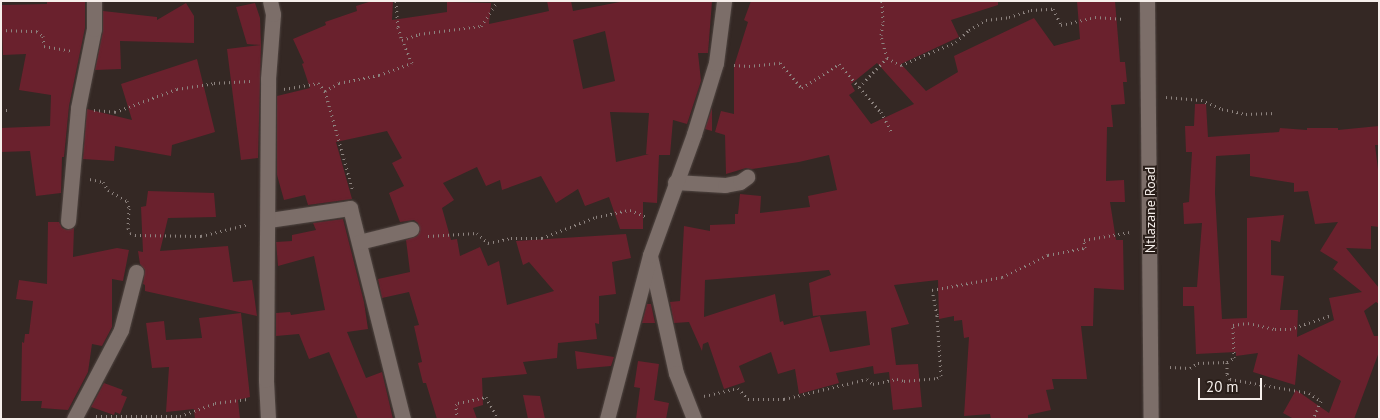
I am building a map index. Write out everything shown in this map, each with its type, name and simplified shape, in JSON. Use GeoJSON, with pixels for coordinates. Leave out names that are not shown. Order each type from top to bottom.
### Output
{"type":"FeatureCollection","features":[{"type":"Feature","properties":{"kind":"street"},"geometry":{"type":"LineString","coordinates":[[68,221],[78,108],[94,29],[94,1]]}},
{"type":"Feature","properties":{"kind":"street"},"geometry":{"type":"LineString","coordinates":[[268,419],[266,398],[269,220],[268,85],[273,14],[270,1]]}},
{"type":"Feature","properties":{"kind":"street"},"geometry":{"type":"LineString","coordinates":[[607,419],[650,254],[694,134],[716,64],[724,1]]}},
{"type":"Feature","properties":{"kind":"street","name":"Ntlazane Road"},"geometry":{"type":"LineString","coordinates":[[1146,1],[1151,419]]}},
{"type":"Feature","properties":{"kind":"street"},"geometry":{"type":"LineString","coordinates":[[675,182],[725,185],[740,182],[747,177]]}},
{"type":"Feature","properties":{"kind":"street"},"geometry":{"type":"LineString","coordinates":[[269,220],[350,208],[403,419]]}},
{"type":"Feature","properties":{"kind":"street"},"geometry":{"type":"LineString","coordinates":[[359,242],[410,230]]}},
{"type":"Feature","properties":{"kind":"street"},"geometry":{"type":"LineString","coordinates":[[650,254],[676,373],[694,419]]}},
{"type":"Feature","properties":{"kind":"street"},"geometry":{"type":"LineString","coordinates":[[76,416],[121,330],[136,272]]}},
{"type":"Feature","properties":{"kind":"path"},"geometry":{"type":"LineString","coordinates":[[325,91],[339,83],[379,74],[412,63],[398,27],[396,1]]}},
{"type":"Feature","properties":{"kind":"path"},"geometry":{"type":"LineString","coordinates":[[402,40],[419,34],[481,26],[498,1]]}},
{"type":"Feature","properties":{"kind":"path"},"geometry":{"type":"LineString","coordinates":[[882,1],[883,22],[881,35],[887,58],[901,66],[956,42],[969,30],[986,20],[1009,17],[1031,10],[1053,9],[1061,25],[1095,17],[1126,20]]}},
{"type":"Feature","properties":{"kind":"path"},"geometry":{"type":"LineString","coordinates":[[1,30],[37,31],[43,36],[44,46],[89,53]]}},
{"type":"Feature","properties":{"kind":"path"},"geometry":{"type":"LineString","coordinates":[[859,86],[887,58]]}},
{"type":"Feature","properties":{"kind":"path"},"geometry":{"type":"LineString","coordinates":[[716,64],[749,66],[780,63],[802,88],[839,64],[881,112],[892,133]]}},
{"type":"Feature","properties":{"kind":"path"},"geometry":{"type":"LineString","coordinates":[[78,108],[115,112],[177,89],[214,83],[268,85],[318,83],[325,91],[351,180],[355,202],[350,208]]}},
{"type":"Feature","properties":{"kind":"path"},"geometry":{"type":"LineString","coordinates":[[1166,97],[1201,100],[1222,109],[1246,114],[1274,113]]}},
{"type":"Feature","properties":{"kind":"path"},"geometry":{"type":"LineString","coordinates":[[1,110],[8,110]]}},
{"type":"Feature","properties":{"kind":"path"},"geometry":{"type":"LineString","coordinates":[[72,177],[100,180],[108,190],[127,201],[129,208],[128,228],[135,236],[201,236],[269,220]]}},
{"type":"Feature","properties":{"kind":"path"},"geometry":{"type":"LineString","coordinates":[[410,230],[431,237],[477,234],[488,243],[511,238],[542,238],[596,218],[630,210],[661,222]]}},
{"type":"Feature","properties":{"kind":"path"},"geometry":{"type":"LineString","coordinates":[[686,400],[738,388],[748,399],[784,399],[867,379],[873,384],[897,379],[904,381],[937,378],[941,376],[932,290],[1002,277],[1048,255],[1085,248],[1084,240],[1130,232]]}},
{"type":"Feature","properties":{"kind":"path"},"geometry":{"type":"LineString","coordinates":[[1170,367],[1190,368],[1198,363],[1227,362],[1234,358],[1233,325],[1248,323],[1275,329],[1290,329],[1332,315]]}},
{"type":"Feature","properties":{"kind":"path"},"geometry":{"type":"LineString","coordinates":[[1227,362],[1227,374],[1230,379],[1309,393],[1321,402],[1313,419]]}},
{"type":"Feature","properties":{"kind":"path"},"geometry":{"type":"LineString","coordinates":[[457,419],[456,405],[458,403],[486,397],[498,419]]}},
{"type":"Feature","properties":{"kind":"path"},"geometry":{"type":"LineString","coordinates":[[76,416],[180,416],[215,403],[266,398]]}},
{"type":"Feature","properties":{"kind":"building"},"geometry":{"type":"Polygon","coordinates":[[[47,1],[85,1],[85,28],[69,106],[64,157],[62,157],[61,193],[36,196],[30,151],[1,152],[1,128],[50,126],[51,95],[19,90],[26,54],[3,55],[1,5],[47,4],[47,1]]]}},
{"type":"Feature","properties":{"kind":"building"},"geometry":{"type":"Polygon","coordinates":[[[372,1],[393,1],[392,20],[447,12],[447,2],[491,3],[489,24],[549,11],[547,1],[571,1],[573,11],[625,1],[712,1],[708,53],[698,53],[701,81],[687,124],[673,120],[670,155],[659,155],[657,203],[643,202],[643,229],[620,229],[609,197],[585,206],[578,189],[556,203],[541,176],[502,190],[500,180],[486,186],[477,167],[443,183],[454,200],[442,208],[451,240],[457,239],[460,256],[480,247],[488,266],[499,261],[507,305],[554,291],[529,262],[523,265],[516,241],[626,234],[631,258],[612,262],[616,294],[599,296],[599,324],[595,323],[597,339],[558,343],[557,358],[523,362],[527,374],[482,378],[483,405],[473,408],[477,419],[437,419],[426,383],[423,383],[418,363],[422,362],[414,326],[419,325],[409,292],[382,298],[378,279],[410,272],[406,240],[417,236],[420,231],[418,223],[414,220],[400,222],[389,193],[404,186],[392,163],[402,158],[387,131],[336,142],[352,199],[308,205],[305,195],[284,200],[277,175],[277,96],[310,88],[302,64],[304,63],[293,39],[326,25],[325,22],[357,11],[356,6],[372,1]],[[605,31],[573,40],[583,89],[615,81],[605,31]],[[610,112],[616,162],[649,154],[646,154],[649,113],[610,112]]]}},
{"type":"Feature","properties":{"kind":"building"},"geometry":{"type":"Polygon","coordinates":[[[751,1],[998,1],[998,5],[951,20],[959,37],[901,64],[926,91],[958,72],[954,56],[1034,18],[1054,46],[1080,39],[1077,1],[1115,1],[1120,62],[1125,62],[1127,82],[1123,82],[1125,104],[1111,105],[1113,127],[1107,127],[1106,181],[1124,180],[1125,202],[1110,202],[1116,240],[1123,240],[1124,290],[1094,288],[1093,326],[1081,326],[1087,379],[1052,379],[1054,389],[1046,390],[1051,410],[1028,415],[1028,419],[991,419],[990,414],[964,416],[969,337],[964,338],[962,320],[954,321],[954,316],[939,319],[938,280],[894,285],[909,324],[891,328],[896,365],[918,364],[922,407],[893,410],[889,372],[874,374],[873,366],[836,373],[839,383],[799,394],[795,369],[778,374],[771,352],[739,366],[745,382],[724,389],[708,342],[703,344],[702,351],[689,322],[674,323],[670,302],[680,301],[684,226],[710,231],[710,225],[735,224],[735,214],[738,214],[740,194],[761,196],[760,213],[810,207],[808,196],[837,190],[829,155],[799,162],[752,169],[746,168],[726,174],[725,135],[715,132],[721,111],[734,114],[734,66],[748,22],[744,20],[751,1]],[[877,63],[851,84],[855,91],[849,95],[871,124],[914,104],[877,63]],[[829,270],[705,280],[704,317],[775,294],[780,322],[783,321],[784,325],[820,316],[830,352],[870,345],[866,311],[813,316],[809,283],[831,275],[829,270]]]}},
{"type":"Feature","properties":{"kind":"building"},"geometry":{"type":"Polygon","coordinates":[[[186,3],[194,16],[194,43],[120,41],[121,69],[95,70],[103,31],[103,11],[157,17],[157,20],[186,3]]]}},
{"type":"Feature","properties":{"kind":"building"},"geometry":{"type":"Polygon","coordinates":[[[255,3],[260,18],[261,45],[247,44],[236,7],[255,3]]]}},
{"type":"Feature","properties":{"kind":"building"},"geometry":{"type":"Polygon","coordinates":[[[261,45],[258,158],[241,160],[227,49],[261,45]]]}},
{"type":"Feature","properties":{"kind":"building"},"geometry":{"type":"Polygon","coordinates":[[[197,59],[215,132],[172,145],[171,156],[115,146],[114,161],[83,159],[87,109],[132,120],[121,84],[197,59]]]}},
{"type":"Feature","properties":{"kind":"building"},"geometry":{"type":"Polygon","coordinates":[[[1195,104],[1206,104],[1208,137],[1279,132],[1280,128],[1307,130],[1307,128],[1338,128],[1338,130],[1379,126],[1379,145],[1375,145],[1379,177],[1379,227],[1371,226],[1371,249],[1346,248],[1379,288],[1379,304],[1376,302],[1364,311],[1374,336],[1379,336],[1379,352],[1354,419],[1294,419],[1283,413],[1296,390],[1329,413],[1341,381],[1298,354],[1295,385],[1253,372],[1258,353],[1236,356],[1236,352],[1196,354],[1194,306],[1183,306],[1183,287],[1197,287],[1202,223],[1184,224],[1183,203],[1189,202],[1192,152],[1186,152],[1185,126],[1194,126],[1195,104]],[[1250,154],[1216,156],[1215,193],[1222,319],[1247,318],[1247,218],[1284,215],[1280,242],[1271,240],[1271,275],[1284,276],[1280,310],[1298,310],[1297,337],[1334,320],[1329,298],[1362,292],[1333,269],[1338,262],[1320,251],[1338,222],[1315,224],[1308,191],[1294,192],[1294,183],[1250,176],[1250,154]]]}},
{"type":"Feature","properties":{"kind":"building"},"geometry":{"type":"Polygon","coordinates":[[[712,108],[712,131],[705,129],[712,108]]]}},
{"type":"Feature","properties":{"kind":"building"},"geometry":{"type":"Polygon","coordinates":[[[148,191],[214,193],[216,217],[168,218],[160,251],[228,246],[233,282],[252,280],[257,316],[145,291],[145,285],[143,284],[145,270],[140,264],[138,251],[143,252],[141,207],[146,206],[148,191]]]}},
{"type":"Feature","properties":{"kind":"building"},"geometry":{"type":"Polygon","coordinates":[[[343,219],[364,302],[368,329],[347,332],[366,378],[382,372],[393,419],[358,419],[329,352],[309,359],[299,334],[276,336],[276,313],[290,312],[291,315],[325,310],[314,256],[278,266],[276,242],[292,241],[292,235],[316,230],[313,223],[343,219]]]}},
{"type":"Feature","properties":{"kind":"building"},"geometry":{"type":"Polygon","coordinates":[[[48,222],[59,222],[62,228],[67,230],[74,228],[73,257],[117,248],[129,250],[123,281],[112,279],[112,327],[102,346],[92,344],[88,372],[68,410],[41,408],[42,401],[21,401],[22,342],[24,343],[25,334],[29,334],[33,301],[16,299],[19,280],[47,284],[48,222]]]}},
{"type":"Feature","properties":{"kind":"building"},"geometry":{"type":"Polygon","coordinates":[[[647,304],[651,304],[655,323],[642,323],[647,304]]]}},
{"type":"Feature","properties":{"kind":"building"},"geometry":{"type":"Polygon","coordinates":[[[241,313],[250,397],[238,400],[240,419],[195,419],[194,409],[166,412],[169,367],[152,368],[146,323],[164,321],[166,340],[202,338],[199,318],[241,313]]]}},
{"type":"Feature","properties":{"kind":"building"},"geometry":{"type":"Polygon","coordinates":[[[575,351],[614,357],[611,366],[577,369],[575,351]]]}},
{"type":"Feature","properties":{"kind":"building"},"geometry":{"type":"Polygon","coordinates":[[[638,361],[659,364],[654,400],[669,403],[666,419],[636,419],[640,388],[634,387],[638,361]]]}},
{"type":"Feature","properties":{"kind":"building"},"geometry":{"type":"Polygon","coordinates":[[[104,383],[123,390],[121,395],[127,397],[120,414],[115,412],[114,415],[91,407],[104,383]]]}},
{"type":"Feature","properties":{"kind":"building"},"geometry":{"type":"Polygon","coordinates":[[[523,395],[540,396],[545,419],[528,419],[523,395]]]}}]}
